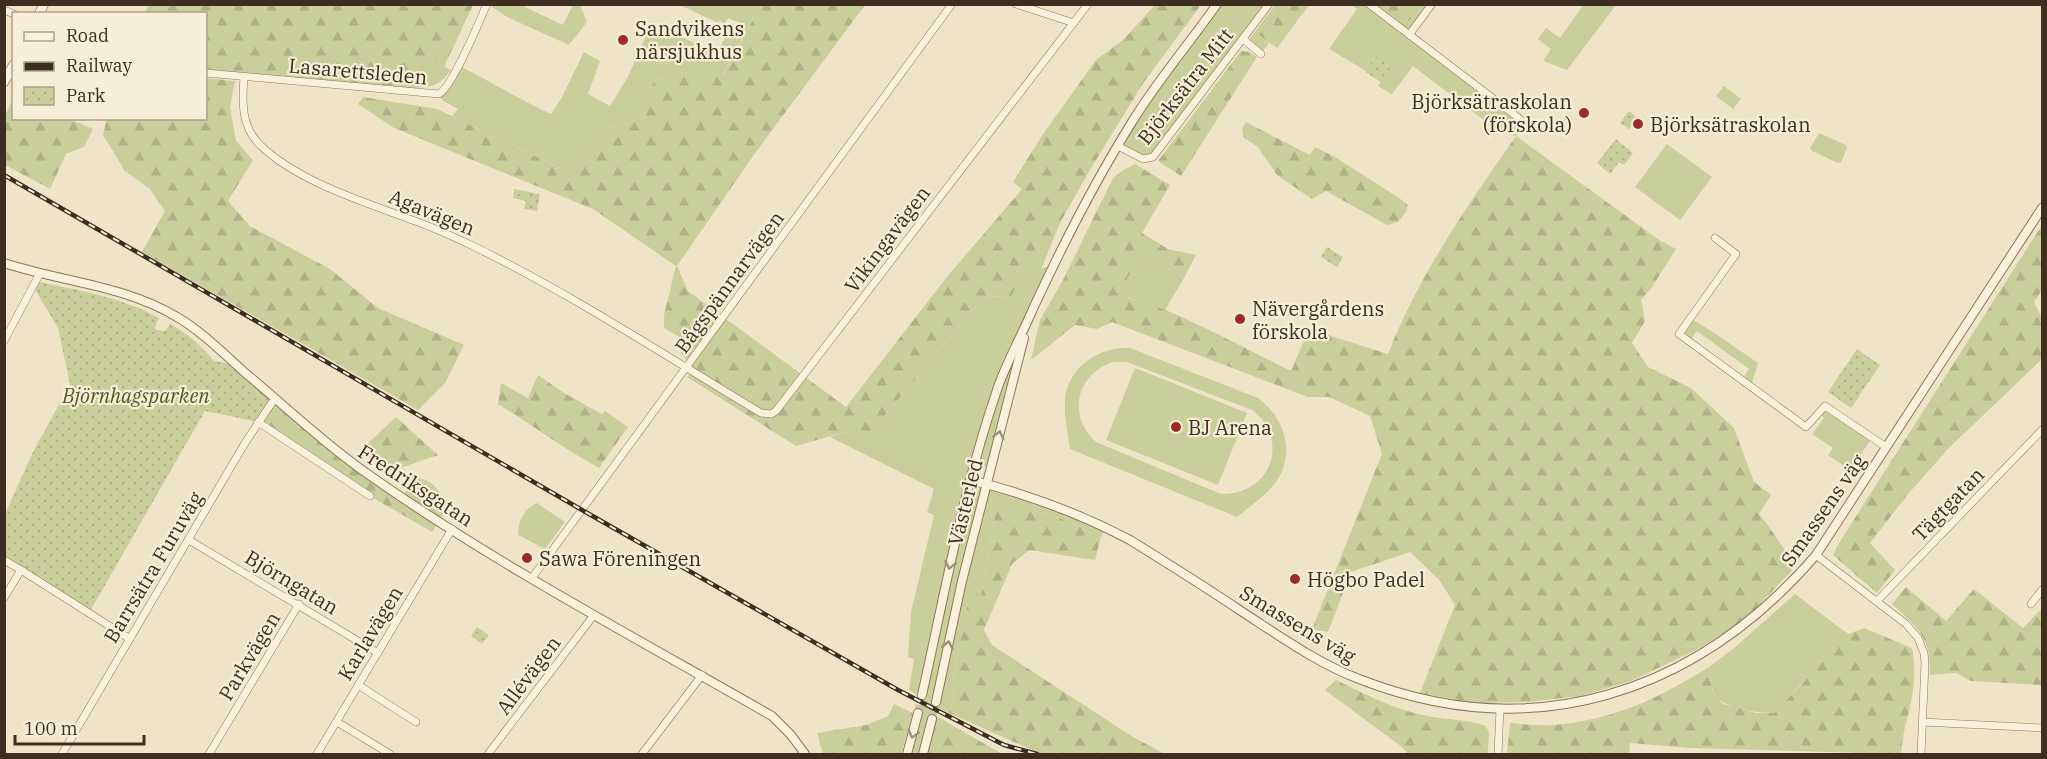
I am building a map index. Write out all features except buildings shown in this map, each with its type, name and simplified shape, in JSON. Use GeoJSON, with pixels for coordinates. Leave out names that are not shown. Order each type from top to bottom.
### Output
{"type":"FeatureCollection","features":[{"type":"Feature","properties":{"kind":"main road"},"geometry":{"type":"LineString","coordinates":[[4,82],[12,68]]}},
{"type":"Feature","properties":{"kind":"street","name":"Lasarettsleden"},"geometry":{"type":"LineString","coordinates":[[244,77],[439,94],[447,88],[488,4]]}},
{"type":"Feature","properties":{"kind":"street","name":"Bågspännarvägen"},"geometry":{"type":"LineString","coordinates":[[532,578],[952,4]]}},
{"type":"Feature","properties":{"kind":"street"},"geometry":{"type":"LineString","coordinates":[[1016,4],[1074,23]]}},
{"type":"Feature","properties":{"kind":"street","name":"Vikingavägen"},"geometry":{"type":"LineString","coordinates":[[686,368],[761,413],[771,414],[776,411],[1088,4]]}},
{"type":"Feature","properties":{"kind":"street","name":"Västerled"},"geometry":{"type":"LineString","coordinates":[[922,695],[951,559],[997,389],[1061,248],[1118,146],[1158,84],[1217,4]]}},
{"type":"Feature","properties":{"kind":"street","name":"Björksätra Mitt"},"geometry":{"type":"LineString","coordinates":[[1118,146],[1143,159],[1153,157],[1269,4]]}},
{"type":"Feature","properties":{"kind":"street"},"geometry":{"type":"LineString","coordinates":[[1369,4],[1520,119]]}},
{"type":"Feature","properties":{"kind":"street"},"geometry":{"type":"LineString","coordinates":[[1409,35],[1432,4]]}},
{"type":"Feature","properties":{"kind":"street"},"geometry":{"type":"LineString","coordinates":[[1243,39],[1261,54]]}},
{"type":"Feature","properties":{"kind":"street"},"geometry":{"type":"LineString","coordinates":[[207,73],[244,77]]}},
{"type":"Feature","properties":{"kind":"street","name":"Agavägen"},"geometry":{"type":"LineString","coordinates":[[244,77],[243,108],[249,130],[258,143],[286,164],[338,191],[433,228],[501,260],[686,368]]}},
{"type":"Feature","properties":{"kind":"street","name":"Smassens väg"},"geometry":{"type":"LineString","coordinates":[[971,480],[1031,496],[1105,526],[1295,646],[1357,678],[1431,702],[1500,709],[1566,704],[1606,696],[1660,677],[1691,662],[1732,635],[1778,597],[1816,555],[2043,208]]}},
{"type":"Feature","properties":{"kind":"street","name":"Smassens väg"},"geometry":{"type":"LineString","coordinates":[[1715,238],[1736,254],[1679,334],[1806,427],[1825,406],[1886,447]]}},
{"type":"Feature","properties":{"kind":"street","name":"Fredriksgatan"},"geometry":{"type":"LineString","coordinates":[[4,263],[144,300],[177,317],[206,338],[349,461],[452,530],[594,615],[772,716],[791,735],[805,754]]}},
{"type":"Feature","properties":{"kind":"street"},"geometry":{"type":"LineString","coordinates":[[4,341],[40,273]]}},
{"type":"Feature","properties":{"kind":"street","name":"Västerled"},"geometry":{"type":"LineString","coordinates":[[936,702],[986,483],[1033,311]]}},
{"type":"Feature","properties":{"kind":"street","name":"Barrsätra Furuväg"},"geometry":{"type":"LineString","coordinates":[[63,754],[258,422],[275,398]]}},
{"type":"Feature","properties":{"kind":"street","name":"Fredriksgatan"},"geometry":{"type":"LineString","coordinates":[[258,422],[370,496]]}},
{"type":"Feature","properties":{"kind":"street","name":"Tägtgatan"},"geometry":{"type":"LineString","coordinates":[[1877,601],[2043,429]]}},
{"type":"Feature","properties":{"kind":"street","name":"Karlavägen"},"geometry":{"type":"LineString","coordinates":[[317,754],[452,530]]}},
{"type":"Feature","properties":{"kind":"street","name":"Björngatan"},"geometry":{"type":"LineString","coordinates":[[189,540],[378,653]]}},
{"type":"Feature","properties":{"kind":"street"},"geometry":{"type":"LineString","coordinates":[[1816,555],[1906,624],[1918,638],[1925,663],[1920,754]]}},
{"type":"Feature","properties":{"kind":"street"},"geometry":{"type":"LineString","coordinates":[[4,560],[130,639]]}},
{"type":"Feature","properties":{"kind":"street"},"geometry":{"type":"LineString","coordinates":[[4,598],[21,570]]}},
{"type":"Feature","properties":{"kind":"street"},"geometry":{"type":"LineString","coordinates":[[2031,604],[2043,590]]}},
{"type":"Feature","properties":{"kind":"street","name":"Parkvägen"},"geometry":{"type":"LineString","coordinates":[[209,754],[299,604]]}},
{"type":"Feature","properties":{"kind":"street","name":"Allévägen"},"geometry":{"type":"LineString","coordinates":[[488,754],[594,615]]}},
{"type":"Feature","properties":{"kind":"street"},"geometry":{"type":"LineString","coordinates":[[642,754],[702,675]]}},
{"type":"Feature","properties":{"kind":"street"},"geometry":{"type":"LineString","coordinates":[[358,685],[416,722]]}},
{"type":"Feature","properties":{"kind":"street"},"geometry":{"type":"LineString","coordinates":[[1498,754],[1500,709]]}},
{"type":"Feature","properties":{"kind":"street"},"geometry":{"type":"LineString","coordinates":[[907,754],[918,713]]}},
{"type":"Feature","properties":{"kind":"street"},"geometry":{"type":"LineString","coordinates":[[923,754],[932,719]]}},
{"type":"Feature","properties":{"kind":"street"},"geometry":{"type":"LineString","coordinates":[[337,722],[390,754]]}},
{"type":"Feature","properties":{"kind":"street"},"geometry":{"type":"LineString","coordinates":[[1922,722],[2043,728]]}},
{"type":"Feature","properties":{"kind":"green space"},"geometry":{"type":"Polygon","coordinates":[[[149,4],[473,5],[444,67],[428,58],[411,70],[404,88],[207,71],[207,12],[145,12],[149,4]]]}},
{"type":"Feature","properties":{"kind":"green space"},"geometry":{"type":"Polygon","coordinates":[[[488,4],[521,5],[563,25],[573,5],[580,5],[587,22],[569,45],[507,17],[488,4]]]}},
{"type":"Feature","properties":{"kind":"green space"},"geometry":{"type":"Polygon","coordinates":[[[1584,4],[1616,5],[1567,70],[1543,61],[1551,49],[1538,39],[1546,28],[1560,38],[1584,4]]]}},
{"type":"Feature","properties":{"kind":"green space"},"geometry":{"type":"Polygon","coordinates":[[[680,5],[751,5],[753,18],[721,78],[684,72],[655,80],[631,123],[608,128],[568,172],[452,116],[458,109],[443,101],[439,94],[458,65],[551,114],[584,52],[600,61],[588,94],[610,106],[628,77],[652,22],[720,56],[725,47],[721,45],[732,26],[740,29],[743,24],[728,18],[724,25],[720,20],[718,23],[680,5]]]}},
{"type":"Feature","properties":{"kind":"green space"},"geometry":{"type":"Polygon","coordinates":[[[751,5],[865,5],[753,156],[677,266],[688,291],[846,407],[946,278],[1022,189],[1013,182],[1043,134],[1096,60],[1124,39],[1155,5],[1201,5],[1144,82],[1094,163],[1061,221],[1041,269],[1019,276],[1012,296],[983,297],[867,437],[845,432],[796,446],[687,377],[693,370],[676,345],[681,338],[664,328],[664,315],[676,266],[593,209],[394,128],[358,104],[363,97],[437,109],[568,172],[608,128],[631,123],[655,80],[684,72],[722,77],[753,19],[751,5]]]}},
{"type":"Feature","properties":{"kind":"green space"},"geometry":{"type":"Polygon","coordinates":[[[1217,5],[1269,5],[1150,159],[1118,146],[1217,5]]]}},
{"type":"Feature","properties":{"kind":"green space"},"geometry":{"type":"Polygon","coordinates":[[[1275,5],[1278,5],[1257,34],[1269,43],[1261,54],[1247,42],[1275,5]]]}},
{"type":"Feature","properties":{"kind":"green space"},"geometry":{"type":"Polygon","coordinates":[[[1278,5],[1309,5],[1277,48],[1257,34],[1278,5]]]}},
{"type":"Feature","properties":{"kind":"green space"},"geometry":{"type":"Polygon","coordinates":[[[1352,5],[1364,5],[1524,126],[1516,136],[1507,134],[1481,118],[1413,66],[1392,94],[1378,86],[1390,67],[1375,57],[1366,71],[1329,49],[1357,9],[1352,5]]]}},
{"type":"Feature","properties":{"kind":"green space"},"geometry":{"type":"Polygon","coordinates":[[[1369,5],[1378,5],[1400,21],[1409,21],[1423,5],[1432,5],[1409,35],[1369,5]]]}},
{"type":"Feature","properties":{"kind":"green space"},"geometry":{"type":"Polygon","coordinates":[[[1378,5],[1423,5],[1409,21],[1400,21],[1378,5]]]}},
{"type":"Feature","properties":{"kind":"green space"},"geometry":{"type":"Polygon","coordinates":[[[1241,51],[1249,52],[1257,57],[1181,176],[1158,161],[1241,51]]]}},
{"type":"Feature","properties":{"kind":"green space"},"geometry":{"type":"Polygon","coordinates":[[[1375,56],[1391,67],[1381,82],[1365,72],[1375,56]]]}},
{"type":"Feature","properties":{"kind":"green space"},"geometry":{"type":"Polygon","coordinates":[[[428,58],[451,70],[436,84],[404,88],[411,70],[428,58]]]}},
{"type":"Feature","properties":{"kind":"green space"},"geometry":{"type":"Polygon","coordinates":[[[207,78],[235,81],[230,107],[236,141],[253,160],[228,201],[250,226],[330,269],[378,308],[464,345],[445,383],[418,410],[142,252],[165,211],[150,189],[125,171],[103,135],[107,120],[207,120],[207,78]]]}},
{"type":"Feature","properties":{"kind":"green space"},"geometry":{"type":"Polygon","coordinates":[[[1724,86],[1741,99],[1733,109],[1716,96],[1724,86]]]}},
{"type":"Feature","properties":{"kind":"green space"},"geometry":{"type":"Polygon","coordinates":[[[12,100],[12,120],[71,120],[93,129],[84,147],[66,154],[50,189],[5,165],[5,116],[12,100]]]}},
{"type":"Feature","properties":{"kind":"green space"},"geometry":{"type":"Polygon","coordinates":[[[1629,111],[1637,118],[1629,129],[1620,123],[1629,111]]]}},
{"type":"Feature","properties":{"kind":"green space"},"geometry":{"type":"Polygon","coordinates":[[[1246,122],[1310,155],[1315,147],[1335,157],[1399,198],[1408,205],[1406,212],[1398,222],[1387,225],[1326,191],[1312,199],[1277,175],[1258,147],[1243,137],[1242,128],[1246,122]]]}},
{"type":"Feature","properties":{"kind":"green space"},"geometry":{"type":"Polygon","coordinates":[[[1819,133],[1846,145],[1847,148],[1841,162],[1838,163],[1812,151],[1810,148],[1819,133]]]}},
{"type":"Feature","properties":{"kind":"green space"},"geometry":{"type":"Polygon","coordinates":[[[1516,136],[1659,240],[1676,249],[1641,300],[1645,321],[1632,343],[1648,367],[1691,388],[1734,428],[1754,482],[1771,495],[1759,514],[1796,566],[1742,623],[1696,650],[1631,681],[1581,696],[1527,702],[1477,703],[1420,693],[1455,605],[1440,581],[1410,552],[1351,572],[1328,632],[1312,629],[1382,454],[1370,416],[1329,397],[1308,397],[1112,322],[1097,329],[1075,325],[1031,360],[1040,320],[1063,280],[1113,178],[1135,164],[1170,185],[1142,233],[1168,249],[1196,255],[1184,278],[1142,255],[1123,285],[1121,292],[1126,296],[1184,318],[1291,371],[1309,329],[1388,354],[1430,268],[1462,214],[1516,136]]]}},
{"type":"Feature","properties":{"kind":"green space"},"geometry":{"type":"Polygon","coordinates":[[[1616,139],[1633,153],[1624,165],[1619,162],[1610,174],[1597,163],[1616,139]]]}},
{"type":"Feature","properties":{"kind":"green space"},"geometry":{"type":"Polygon","coordinates":[[[1667,144],[1712,177],[1680,220],[1635,187],[1667,144]]]}},
{"type":"Feature","properties":{"kind":"green space"},"geometry":{"type":"Polygon","coordinates":[[[514,189],[540,194],[537,211],[524,209],[526,201],[513,198],[514,189]]]}},
{"type":"Feature","properties":{"kind":"green space"},"geometry":{"type":"Polygon","coordinates":[[[2042,225],[2042,290],[2034,302],[2042,318],[2042,359],[1948,449],[1909,493],[1870,543],[1895,570],[1877,593],[1833,555],[2042,225]]]}},
{"type":"Feature","properties":{"kind":"green space"},"geometry":{"type":"Polygon","coordinates":[[[1327,247],[1343,257],[1337,267],[1321,257],[1327,247]]]}},
{"type":"Feature","properties":{"kind":"green space"},"geometry":{"type":"Polygon","coordinates":[[[1142,255],[1184,278],[1165,310],[1140,304],[1120,292],[1142,255]]]}},
{"type":"Feature","properties":{"kind":"green space"},"geometry":{"type":"Polygon","coordinates":[[[1053,265],[1033,311],[990,468],[976,464],[971,479],[1106,527],[1101,537],[1051,514],[997,505],[981,596],[970,593],[952,682],[954,694],[949,713],[935,706],[923,754],[907,754],[922,698],[909,690],[914,659],[908,657],[911,612],[934,515],[927,512],[934,489],[830,437],[845,432],[868,436],[983,297],[1011,296],[1019,276],[1053,265]]]}},
{"type":"Feature","properties":{"kind":"green space","name":"Björnhagsparken"},"geometry":{"type":"Polygon","coordinates":[[[35,281],[99,295],[145,311],[159,318],[156,330],[165,331],[170,324],[194,340],[214,361],[237,365],[275,398],[258,422],[205,411],[89,613],[5,560],[5,514],[32,454],[70,384],[58,328],[33,286],[35,281]]]}},
{"type":"Feature","properties":{"kind":"green space"},"geometry":{"type":"Polygon","coordinates":[[[1690,318],[1758,363],[1751,387],[1742,380],[1749,369],[1697,331],[1689,342],[1686,339],[1685,325],[1690,318]]]}},
{"type":"Feature","properties":{"kind":"green space"},"geometry":{"type":"Polygon","coordinates":[[[1130,348],[1258,398],[1275,415],[1285,437],[1286,448],[1282,471],[1272,487],[1237,517],[1070,449],[1065,408],[1066,391],[1070,381],[1082,365],[1109,350],[1130,348]],[[1113,362],[1100,368],[1084,386],[1079,408],[1081,420],[1087,432],[1096,442],[1221,494],[1238,492],[1252,486],[1263,476],[1270,464],[1273,450],[1271,436],[1264,422],[1252,410],[1127,362],[1113,362]]]}},
{"type":"Feature","properties":{"kind":"green space"},"geometry":{"type":"Polygon","coordinates":[[[1857,349],[1880,365],[1851,408],[1828,392],[1857,349]]]}},
{"type":"Feature","properties":{"kind":"green space","name":"BJ Arena"},"geometry":{"type":"Polygon","coordinates":[[[1135,368],[1247,413],[1218,485],[1106,440],[1135,368]]]}},
{"type":"Feature","properties":{"kind":"green space"},"geometry":{"type":"Polygon","coordinates":[[[538,375],[564,393],[602,414],[605,411],[628,427],[599,468],[498,404],[501,383],[528,398],[538,375]]]}},
{"type":"Feature","properties":{"kind":"green space"},"geometry":{"type":"Polygon","coordinates":[[[275,398],[315,434],[439,521],[432,532],[370,496],[258,422],[275,398]]]}},
{"type":"Feature","properties":{"kind":"green space"},"geometry":{"type":"Polygon","coordinates":[[[1825,406],[1872,438],[1850,470],[1828,455],[1833,448],[1812,434],[1824,418],[1819,413],[1825,406]]]}},
{"type":"Feature","properties":{"kind":"green space"},"geometry":{"type":"Polygon","coordinates":[[[396,417],[438,455],[386,473],[362,449],[396,417]]]}},
{"type":"Feature","properties":{"kind":"green space"},"geometry":{"type":"Polygon","coordinates":[[[418,478],[429,482],[440,493],[446,510],[441,518],[404,494],[410,484],[418,478]]]}},
{"type":"Feature","properties":{"kind":"green space"},"geometry":{"type":"Polygon","coordinates":[[[537,503],[565,522],[545,549],[518,535],[523,516],[537,503]]]}},
{"type":"Feature","properties":{"kind":"green space"},"geometry":{"type":"Polygon","coordinates":[[[997,505],[1051,514],[1101,537],[1095,560],[1029,550],[1012,564],[984,630],[992,645],[1133,737],[1165,754],[1041,754],[949,713],[954,694],[952,682],[970,592],[981,596],[997,505]]]}},
{"type":"Feature","properties":{"kind":"green space"},"geometry":{"type":"Polygon","coordinates":[[[1906,587],[1946,621],[1974,589],[2023,628],[2039,611],[2042,611],[2042,685],[1971,681],[1956,673],[1930,675],[1928,651],[1921,634],[1892,604],[1906,587]]]}},
{"type":"Feature","properties":{"kind":"green space"},"geometry":{"type":"Polygon","coordinates":[[[1795,594],[1848,634],[1774,713],[1740,709],[1723,702],[1713,691],[1709,667],[1733,649],[1795,594]]]}},
{"type":"Feature","properties":{"kind":"green space"},"geometry":{"type":"Polygon","coordinates":[[[477,627],[489,635],[482,644],[471,636],[477,627]]]}},
{"type":"Feature","properties":{"kind":"green space"},"geometry":{"type":"Polygon","coordinates":[[[1864,628],[1912,648],[1913,688],[1901,754],[1690,748],[1630,743],[1629,754],[1507,754],[1510,723],[1552,725],[1595,719],[1653,698],[1709,667],[1713,693],[1723,704],[1756,713],[1774,713],[1803,683],[1828,648],[1846,635],[1864,628]]]}},
{"type":"Feature","properties":{"kind":"green space"},"geometry":{"type":"Polygon","coordinates":[[[1336,680],[1403,710],[1486,726],[1489,733],[1488,754],[1408,754],[1402,747],[1325,690],[1336,680]]]}},
{"type":"Feature","properties":{"kind":"green space"},"geometry":{"type":"Polygon","coordinates":[[[894,704],[913,713],[901,754],[823,754],[817,733],[866,725],[888,716],[894,704]]]}},
{"type":"Feature","properties":{"kind":"green space"},"geometry":{"type":"Polygon","coordinates":[[[933,714],[1002,754],[923,754],[933,714]]]}},
{"type":"Feature","properties":{"kind":"tunnel"},"geometry":{"type":"LineString","coordinates":[[918,713],[922,695]]}},
{"type":"Feature","properties":{"kind":"tunnel"},"geometry":{"type":"LineString","coordinates":[[932,719],[936,702]]}},
{"type":"Feature","properties":{"kind":"railway"},"geometry":{"type":"LineString","coordinates":[[4,175],[898,690],[1004,745],[1037,754]]}},
{"type":"Feature","properties":{"kind":"place","name":"Sandvikens närsjukhus"},"geometry":{"type":"Point","coordinates":[623,40]}},
{"type":"Feature","properties":{"kind":"place","name":"Björksätraskolan (förskola)"},"geometry":{"type":"Point","coordinates":[1584,113]}},
{"type":"Feature","properties":{"kind":"place","name":"Björksätraskolan"},"geometry":{"type":"Point","coordinates":[1638,124]}},
{"type":"Feature","properties":{"kind":"place","name":"Nävergårdens förskola"},"geometry":{"type":"Point","coordinates":[1240,319]}},
{"type":"Feature","properties":{"kind":"place","name":"BJ Arena"},"geometry":{"type":"Point","coordinates":[1176,427]}},
{"type":"Feature","properties":{"kind":"place","name":"Sawa Föreningen"},"geometry":{"type":"Point","coordinates":[527,558]}},
{"type":"Feature","properties":{"kind":"place","name":"Högbo Padel"},"geometry":{"type":"Point","coordinates":[1295,579]}}]}
